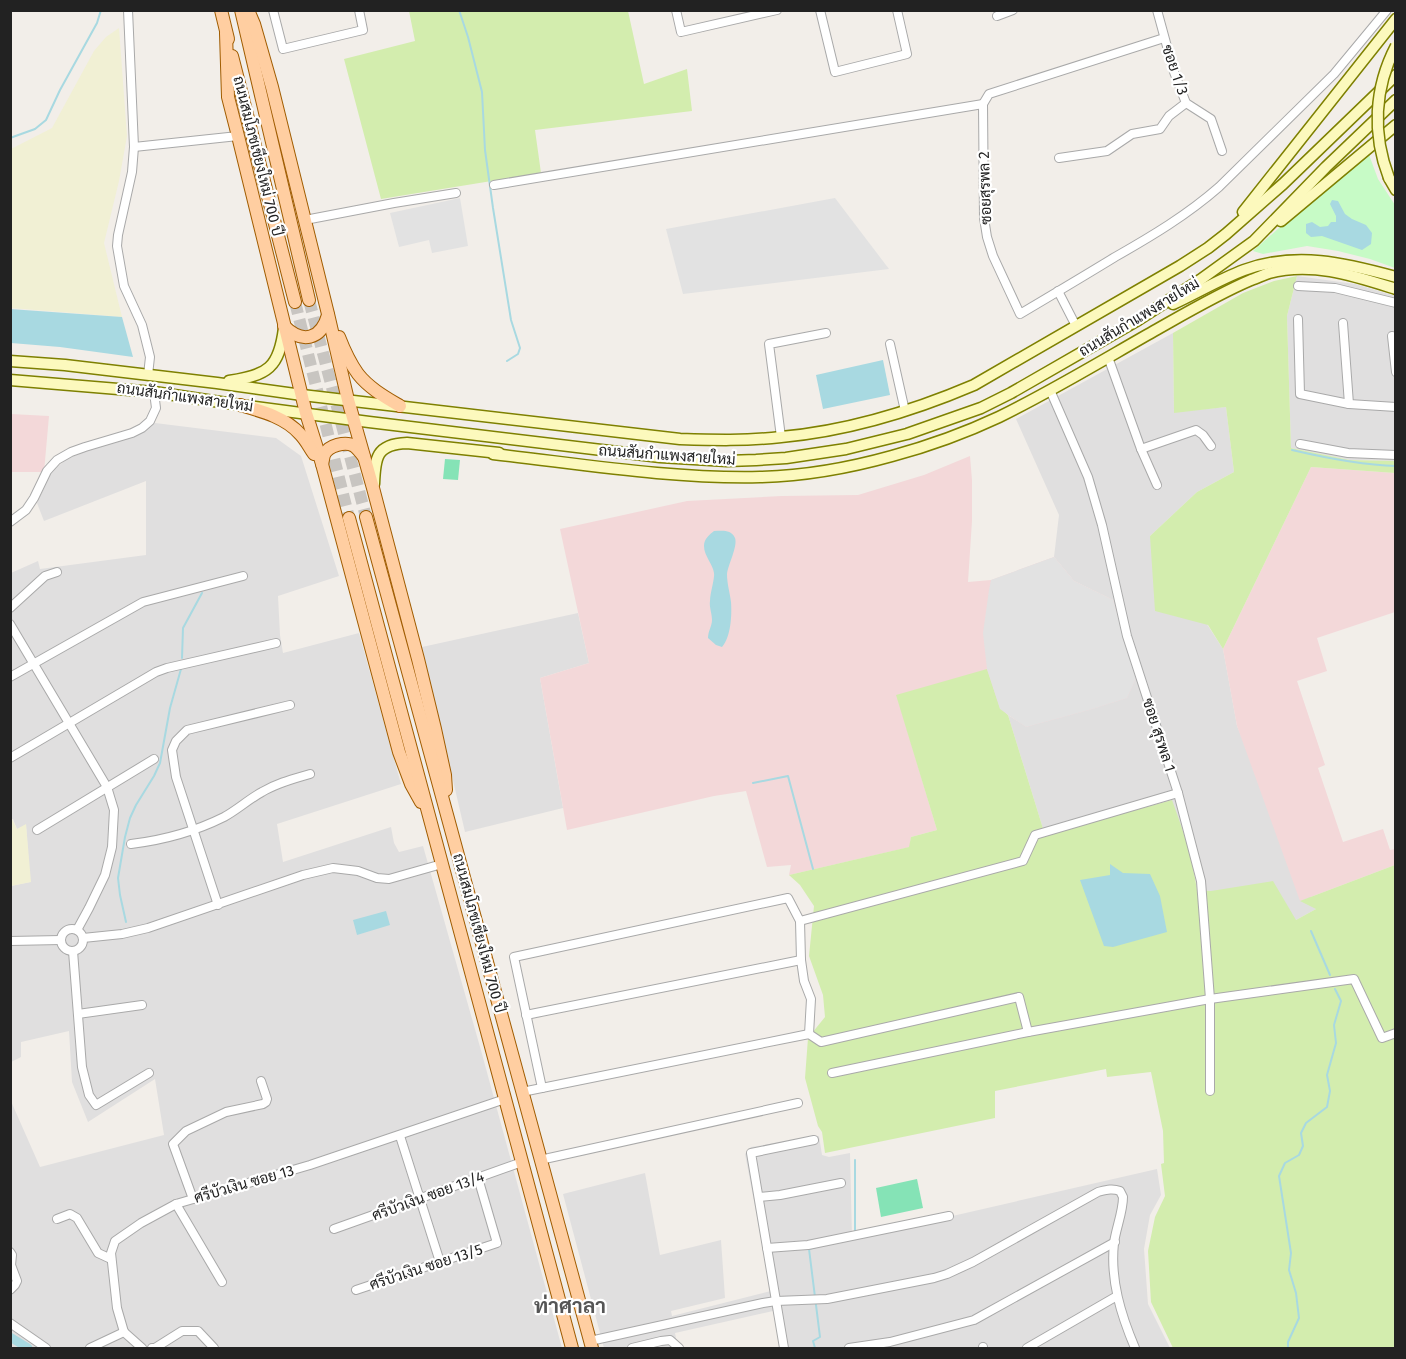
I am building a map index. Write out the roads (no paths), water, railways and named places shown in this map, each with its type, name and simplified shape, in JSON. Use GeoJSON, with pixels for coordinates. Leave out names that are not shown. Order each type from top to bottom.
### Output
{"type":"FeatureCollection","features":[{"type":"Feature","properties":{"kind":"main road","name":"ถนนสมโภชเชียงใหม่ 700 ปี"},"geometry":{"type":"LineString","coordinates":[[221,10],[295,302]]}},
{"type":"Feature","properties":{"kind":"main road","name":"ถนนสมโภชเชียงใหม่ 700 ปี"},"geometry":{"type":"LineString","coordinates":[[241,10],[309,300]]}},
{"type":"Feature","properties":{"kind":"main road"},"geometry":{"type":"LineString","coordinates":[[248,10],[272,87],[348,400],[435,729],[445,776],[447,815]]}},
{"type":"Feature","properties":{"kind":"main road"},"geometry":{"type":"LineString","coordinates":[[1226,234],[1395,19]]}},
{"type":"Feature","properties":{"kind":"main road"},"geometry":{"type":"LineString","coordinates":[[226,33],[228,97],[306,413],[322,464],[399,752],[411,784],[430,818]]}},
{"type":"Feature","properties":{"kind":"main road"},"geometry":{"type":"LineString","coordinates":[[1395,46],[1383,78],[1377,110],[1381,156],[1395,190]]}},
{"type":"Feature","properties":{"kind":"main road","name":"ถนนสันกำแพงสายใหม่"},"geometry":{"type":"LineString","coordinates":[[10,361],[65,365],[680,439],[781,437],[847,426],[905,411],[942,399],[974,385],[1180,266],[1226,234],[1314,154],[1395,75]]}},
{"type":"Feature","properties":{"kind":"main road","name":"ถนนสันกำแพงสายใหม่"},"geometry":{"type":"LineString","coordinates":[[10,380],[154,392],[354,420],[660,457],[698,460],[756,460],[819,454],[874,442],[940,423],[981,408],[1138,320],[1200,280],[1254,241],[1395,100]]}},
{"type":"Feature","properties":{"kind":"main road"},"geometry":{"type":"LineString","coordinates":[[1254,241],[1395,125]]}},
{"type":"Feature","properties":{"kind":"main road"},"geometry":{"type":"LineString","coordinates":[[1138,320],[1230,275],[1261,264],[1278,261],[1319,260],[1346,264],[1395,277]]}},
{"type":"Feature","properties":{"kind":"main road"},"geometry":{"type":"LineString","coordinates":[[373,488],[378,453],[397,444],[407,443],[688,475],[740,477],[794,475],[861,464],[894,456],[973,429],[1045,392],[1236,286],[1269,273],[1296,269],[1321,269],[1395,289]]}},
{"type":"Feature","properties":{"kind":"main road"},"geometry":{"type":"LineString","coordinates":[[284,326],[296,335],[307,337],[319,332],[328,314]]}},
{"type":"Feature","properties":{"kind":"main road"},"geometry":{"type":"LineString","coordinates":[[328,314],[349,360],[359,375],[383,396],[400,406]]}},
{"type":"Feature","properties":{"kind":"main road"},"geometry":{"type":"LineString","coordinates":[[217,383],[257,375],[272,365],[279,352],[284,326]]}},
{"type":"Feature","properties":{"kind":"main road"},"geometry":{"type":"LineString","coordinates":[[1011,393],[1045,392]]}},
{"type":"Feature","properties":{"kind":"main road"},"geometry":{"type":"LineString","coordinates":[[240,405],[273,415],[299,432],[322,464]]}},
{"type":"Feature","properties":{"kind":"main road"},"geometry":{"type":"LineString","coordinates":[[894,456],[940,423]]}},
{"type":"Feature","properties":{"kind":"main road"},"geometry":{"type":"LineString","coordinates":[[322,464],[327,450],[341,444],[356,447],[365,459]]}},
{"type":"Feature","properties":{"kind":"main road"},"geometry":{"type":"LineString","coordinates":[[493,454],[577,448]]}},
{"type":"Feature","properties":{"kind":"main road"},"geometry":{"type":"LineString","coordinates":[[698,460],[740,477]]}},
{"type":"Feature","properties":{"kind":"main road","name":"ถนนสมโภชเชียงใหม่ 700 ปี"},"geometry":{"type":"LineString","coordinates":[[366,517],[591,1345]]}},
{"type":"Feature","properties":{"kind":"main road","name":"ถนนสมโภชเชียงใหม่ 700 ปี"},"geometry":{"type":"LineString","coordinates":[[349,518],[572,1348]]}},
{"type":"Feature","properties":{"kind":"street"},"geometry":{"type":"LineString","coordinates":[[128,10],[134,147],[132,172],[117,246],[124,286],[142,325],[150,357],[148,375]]}},
{"type":"Feature","properties":{"kind":"street"},"geometry":{"type":"LineString","coordinates":[[273,10],[282,49],[363,30],[359,10]]}},
{"type":"Feature","properties":{"kind":"street"},"geometry":{"type":"LineString","coordinates":[[676,10],[681,32],[777,10]]}},
{"type":"Feature","properties":{"kind":"street"},"geometry":{"type":"LineString","coordinates":[[820,10],[835,72],[907,54],[897,10]]}},
{"type":"Feature","properties":{"kind":"street"},"geometry":{"type":"LineString","coordinates":[[997,16],[1013,10]]}},
{"type":"Feature","properties":{"kind":"street","name":"ซอย 1/3"},"geometry":{"type":"LineString","coordinates":[[1157,10],[1174,72],[1186,103],[1211,119],[1222,151]]}},
{"type":"Feature","properties":{"kind":"street"},"geometry":{"type":"LineString","coordinates":[[1076,326],[1058,291],[1180,218],[1210,195],[1334,74],[1387,10]]}},
{"type":"Feature","properties":{"kind":"street"},"geometry":{"type":"LineString","coordinates":[[494,185],[983,104],[989,94],[1164,38]]}},
{"type":"Feature","properties":{"kind":"street"},"geometry":{"type":"LineString","coordinates":[[1059,158],[1107,152],[1132,134],[1160,129],[1170,116],[1186,103]]}},
{"type":"Feature","properties":{"kind":"street","name":"ซอยสุรพล 2"},"geometry":{"type":"LineString","coordinates":[[983,104],[984,218],[993,256],[1020,314],[1058,291]]}},
{"type":"Feature","properties":{"kind":"street"},"geometry":{"type":"LineString","coordinates":[[134,147],[238,136]]}},
{"type":"Feature","properties":{"kind":"street"},"geometry":{"type":"LineString","coordinates":[[305,220],[456,193]]}},
{"type":"Feature","properties":{"kind":"street"},"geometry":{"type":"LineString","coordinates":[[1335,288],[1337,273]]}},
{"type":"Feature","properties":{"kind":"street"},"geometry":{"type":"LineString","coordinates":[[1298,286],[1335,288],[1395,303]]}},
{"type":"Feature","properties":{"kind":"street"},"geometry":{"type":"LineString","coordinates":[[1298,319],[1300,394],[1349,404],[1395,407]]}},
{"type":"Feature","properties":{"kind":"street"},"geometry":{"type":"LineString","coordinates":[[1342,323],[1349,404]]}},
{"type":"Feature","properties":{"kind":"street"},"geometry":{"type":"LineString","coordinates":[[781,437],[769,344],[826,333]]}},
{"type":"Feature","properties":{"kind":"street"},"geometry":{"type":"LineString","coordinates":[[1392,336],[1395,372]]}},
{"type":"Feature","properties":{"kind":"street"},"geometry":{"type":"LineString","coordinates":[[890,344],[905,411]]}},
{"type":"Feature","properties":{"kind":"street"},"geometry":{"type":"LineString","coordinates":[[1108,357],[1141,449],[1157,485]]}},
{"type":"Feature","properties":{"kind":"street"},"geometry":{"type":"LineString","coordinates":[[10,522],[26,510],[47,471],[57,460],[71,452],[132,433],[150,421],[156,408],[154,392]]}},
{"type":"Feature","properties":{"kind":"street","name":"ซอย สุรพล 1"},"geometry":{"type":"LineString","coordinates":[[1045,392],[1088,477],[1102,525],[1127,636],[1178,794],[1201,881],[1210,999],[1210,1091]]}},
{"type":"Feature","properties":{"kind":"street"},"geometry":{"type":"LineString","coordinates":[[1141,449],[1196,430],[1211,446]]}},
{"type":"Feature","properties":{"kind":"street"},"geometry":{"type":"LineString","coordinates":[[1300,444],[1348,453],[1395,455]]}},
{"type":"Feature","properties":{"kind":"street"},"geometry":{"type":"LineString","coordinates":[[10,608],[45,576],[57,572]]}},
{"type":"Feature","properties":{"kind":"street"},"geometry":{"type":"LineString","coordinates":[[10,677],[142,602],[243,576]]}},
{"type":"Feature","properties":{"kind":"street"},"geometry":{"type":"LineString","coordinates":[[10,624],[107,787],[114,810],[112,847],[105,875],[77,930]]}},
{"type":"Feature","properties":{"kind":"street"},"geometry":{"type":"LineString","coordinates":[[10,758],[156,672],[276,643]]}},
{"type":"Feature","properties":{"kind":"street"},"geometry":{"type":"LineString","coordinates":[[218,904],[176,777],[172,750],[176,741],[187,730],[290,705]]}},
{"type":"Feature","properties":{"kind":"street"},"geometry":{"type":"LineString","coordinates":[[37,830],[154,759]]}},
{"type":"Feature","properties":{"kind":"street"},"geometry":{"type":"LineString","coordinates":[[131,844],[160,840],[194,831],[225,816],[261,792],[310,774]]}},
{"type":"Feature","properties":{"kind":"street"},"geometry":{"type":"LineString","coordinates":[[800,921],[1023,861],[1035,835],[1178,794]]}},
{"type":"Feature","properties":{"kind":"street"},"geometry":{"type":"LineString","coordinates":[[83,938],[122,934],[148,928],[303,875],[333,868],[358,871],[377,878],[389,879],[442,864]]}},
{"type":"Feature","properties":{"kind":"street"},"geometry":{"type":"LineString","coordinates":[[542,1088],[514,957],[788,898],[800,921],[801,960],[810,999],[809,1034]]}},
{"type":"Feature","properties":{"kind":"street"},"geometry":{"type":"LineString","coordinates":[[69,929],[77,930],[82,934],[82,946],[76,951],[66,949],[62,944],[62,936],[69,929]]}},
{"type":"Feature","properties":{"kind":"street"},"geometry":{"type":"LineString","coordinates":[[10,941],[61,940]]}},
{"type":"Feature","properties":{"kind":"street"},"geometry":{"type":"LineString","coordinates":[[73,951],[82,1067],[89,1095],[96,1105],[149,1073]]}},
{"type":"Feature","properties":{"kind":"street"},"geometry":{"type":"LineString","coordinates":[[526,1015],[801,960]]}},
{"type":"Feature","properties":{"kind":"street"},"geometry":{"type":"LineString","coordinates":[[832,1073],[1028,1032],[1210,999],[1354,979],[1382,1038],[1395,1034]]}},
{"type":"Feature","properties":{"kind":"street"},"geometry":{"type":"LineString","coordinates":[[522,1092],[809,1034],[821,1042],[1019,997],[1028,1032]]}},
{"type":"Feature","properties":{"kind":"street"},"geometry":{"type":"LineString","coordinates":[[78,1014],[142,1005]]}},
{"type":"Feature","properties":{"kind":"street"},"geometry":{"type":"LineString","coordinates":[[193,1199],[173,1144],[186,1131],[226,1112],[266,1102],[261,1082]]}},
{"type":"Feature","properties":{"kind":"street","name":"ศรีบัวเงิน ซอย 13"},"geometry":{"type":"LineString","coordinates":[[111,1259],[115,1241],[176,1203],[310,1166],[505,1099]]}},
{"type":"Feature","properties":{"kind":"street"},"geometry":{"type":"LineString","coordinates":[[540,1160],[798,1103]]}},
{"type":"Feature","properties":{"kind":"street"},"geometry":{"type":"LineString","coordinates":[[400,1136],[440,1262]]}},
{"type":"Feature","properties":{"kind":"street"},"geometry":{"type":"LineString","coordinates":[[784,1348],[751,1153],[814,1140]]}},
{"type":"Feature","properties":{"kind":"street","name":"ศรีบัวเงิน ซอย 13/4"},"geometry":{"type":"LineString","coordinates":[[334,1229],[522,1162]]}},
{"type":"Feature","properties":{"kind":"street","name":"ศรีบัวเงิน ซอย 13/5"},"geometry":{"type":"LineString","coordinates":[[356,1290],[497,1243],[478,1178]]}},
{"type":"Feature","properties":{"kind":"street"},"geometry":{"type":"LineString","coordinates":[[759,1197],[780,1196],[841,1183]]}},
{"type":"Feature","properties":{"kind":"street"},"geometry":{"type":"LineString","coordinates":[[591,1345],[776,1301],[820,1300],[934,1278],[973,1262],[1075,1204],[1107,1189],[1120,1191],[1124,1197],[1113,1255],[1120,1311],[1134,1346],[1124,1348]]}},
{"type":"Feature","properties":{"kind":"street"},"geometry":{"type":"LineString","coordinates":[[176,1203],[222,1282]]}},
{"type":"Feature","properties":{"kind":"street"},"geometry":{"type":"LineString","coordinates":[[57,1220],[70,1214],[77,1218],[98,1253],[111,1259],[117,1308],[124,1332],[142,1348]]}},
{"type":"Feature","properties":{"kind":"street"},"geometry":{"type":"LineString","coordinates":[[767,1248],[808,1245],[949,1216]]}},
{"type":"Feature","properties":{"kind":"street"},"geometry":{"type":"LineString","coordinates":[[849,1348],[890,1342],[974,1320],[1114,1242]]}},
{"type":"Feature","properties":{"kind":"street"},"geometry":{"type":"LineString","coordinates":[[10,1252],[11,1265],[17,1281],[10,1290]]}},
{"type":"Feature","properties":{"kind":"street"},"geometry":{"type":"LineString","coordinates":[[1027,1348],[1117,1296]]}},
{"type":"Feature","properties":{"kind":"street"},"geometry":{"type":"LineString","coordinates":[[12,1325],[46,1348]]}},
{"type":"Feature","properties":{"kind":"street"},"geometry":{"type":"LineString","coordinates":[[152,1348],[182,1331],[198,1331],[214,1348]]}},
{"type":"Feature","properties":{"kind":"street"},"geometry":{"type":"LineString","coordinates":[[90,1348],[124,1332]]}},
{"type":"Feature","properties":{"kind":"street"},"geometry":{"type":"LineString","coordinates":[[632,1348],[670,1340],[679,1348]]}},
{"type":"Feature","properties":{"kind":"water"},"geometry":{"type":"Polygon","coordinates":[[[1332,200],[1338,201],[1345,214],[1366,225],[1372,233],[1371,244],[1362,250],[1322,236],[1311,237],[1306,233],[1306,224],[1312,222],[1320,227],[1336,222],[1336,216],[1330,204],[1332,200]]]}},
{"type":"Feature","properties":{"kind":"water"},"geometry":{"type":"Polygon","coordinates":[[[10,309],[122,317],[133,357],[11,343],[10,309]]]}},
{"type":"Feature","properties":{"kind":"water"},"geometry":{"type":"Polygon","coordinates":[[[883,360],[890,395],[823,409],[816,375],[883,360]]]}},
{"type":"Feature","properties":{"kind":"water"},"geometry":{"type":"Polygon","coordinates":[[[714,531],[729,532],[736,541],[727,574],[731,602],[730,626],[722,647],[708,638],[712,622],[710,603],[714,575],[704,546],[706,539],[714,531]]]}},
{"type":"Feature","properties":{"kind":"water"},"geometry":{"type":"Polygon","coordinates":[[[1110,864],[1123,873],[1150,874],[1160,896],[1167,932],[1113,947],[1104,946],[1080,880],[1110,875],[1110,864]]]}},
{"type":"Feature","properties":{"kind":"water"},"geometry":{"type":"Polygon","coordinates":[[[386,911],[390,925],[357,935],[353,920],[386,911]]]}},
{"type":"Feature","properties":{"kind":"waterway"},"geometry":{"type":"LineString","coordinates":[[10,138],[35,129],[46,120],[97,23],[101,10]]}},
{"type":"Feature","properties":{"kind":"waterway"},"geometry":{"type":"LineString","coordinates":[[459,10],[482,92],[485,150],[493,208],[511,320],[520,348],[518,354],[507,361]]}},
{"type":"Feature","properties":{"kind":"waterway"},"geometry":{"type":"LineString","coordinates":[[1292,450],[1343,461],[1396,466]]}},
{"type":"Feature","properties":{"kind":"waterway"},"geometry":{"type":"LineString","coordinates":[[182,658],[183,628],[202,593]]}},
{"type":"Feature","properties":{"kind":"waterway"},"geometry":{"type":"LineString","coordinates":[[126,922],[118,878],[125,837],[136,805],[160,763],[170,708],[181,669]]}},
{"type":"Feature","properties":{"kind":"waterway"},"geometry":{"type":"LineString","coordinates":[[753,783],[788,776],[813,869]]}},
{"type":"Feature","properties":{"kind":"waterway"},"geometry":{"type":"LineString","coordinates":[[1311,931],[1330,975]]}},
{"type":"Feature","properties":{"kind":"waterway"},"geometry":{"type":"LineString","coordinates":[[1288,1348],[1288,1342],[1299,1318],[1296,1293],[1289,1270],[1291,1253],[1279,1176],[1285,1163],[1299,1155],[1303,1146],[1301,1133],[1306,1123],[1327,1107],[1330,1091],[1327,1075],[1336,1043],[1334,1025],[1341,1001],[1335,989]]}},
{"type":"Feature","properties":{"kind":"waterway"},"geometry":{"type":"LineString","coordinates":[[855,1160],[855,1232]]}},
{"type":"Feature","properties":{"kind":"waterway"},"geometry":{"type":"LineString","coordinates":[[815,1348],[813,1341],[820,1337],[809,1249],[816,1247]]}},
{"type":"Feature","properties":{"kind":"waterway"},"geometry":{"type":"LineString","coordinates":[[10,1337],[28,1348]]}},
{"type":"Feature","properties":{"kind":"tunnel"},"geometry":{"type":"LineString","coordinates":[[309,300],[366,517]]}},
{"type":"Feature","properties":{"kind":"tunnel"},"geometry":{"type":"LineString","coordinates":[[295,302],[349,518]]}},
{"type":"Feature","properties":{"kind":"district","name":"ท่าศาลา"},"geometry":{"type":"Point","coordinates":[570,1306]}}]}
